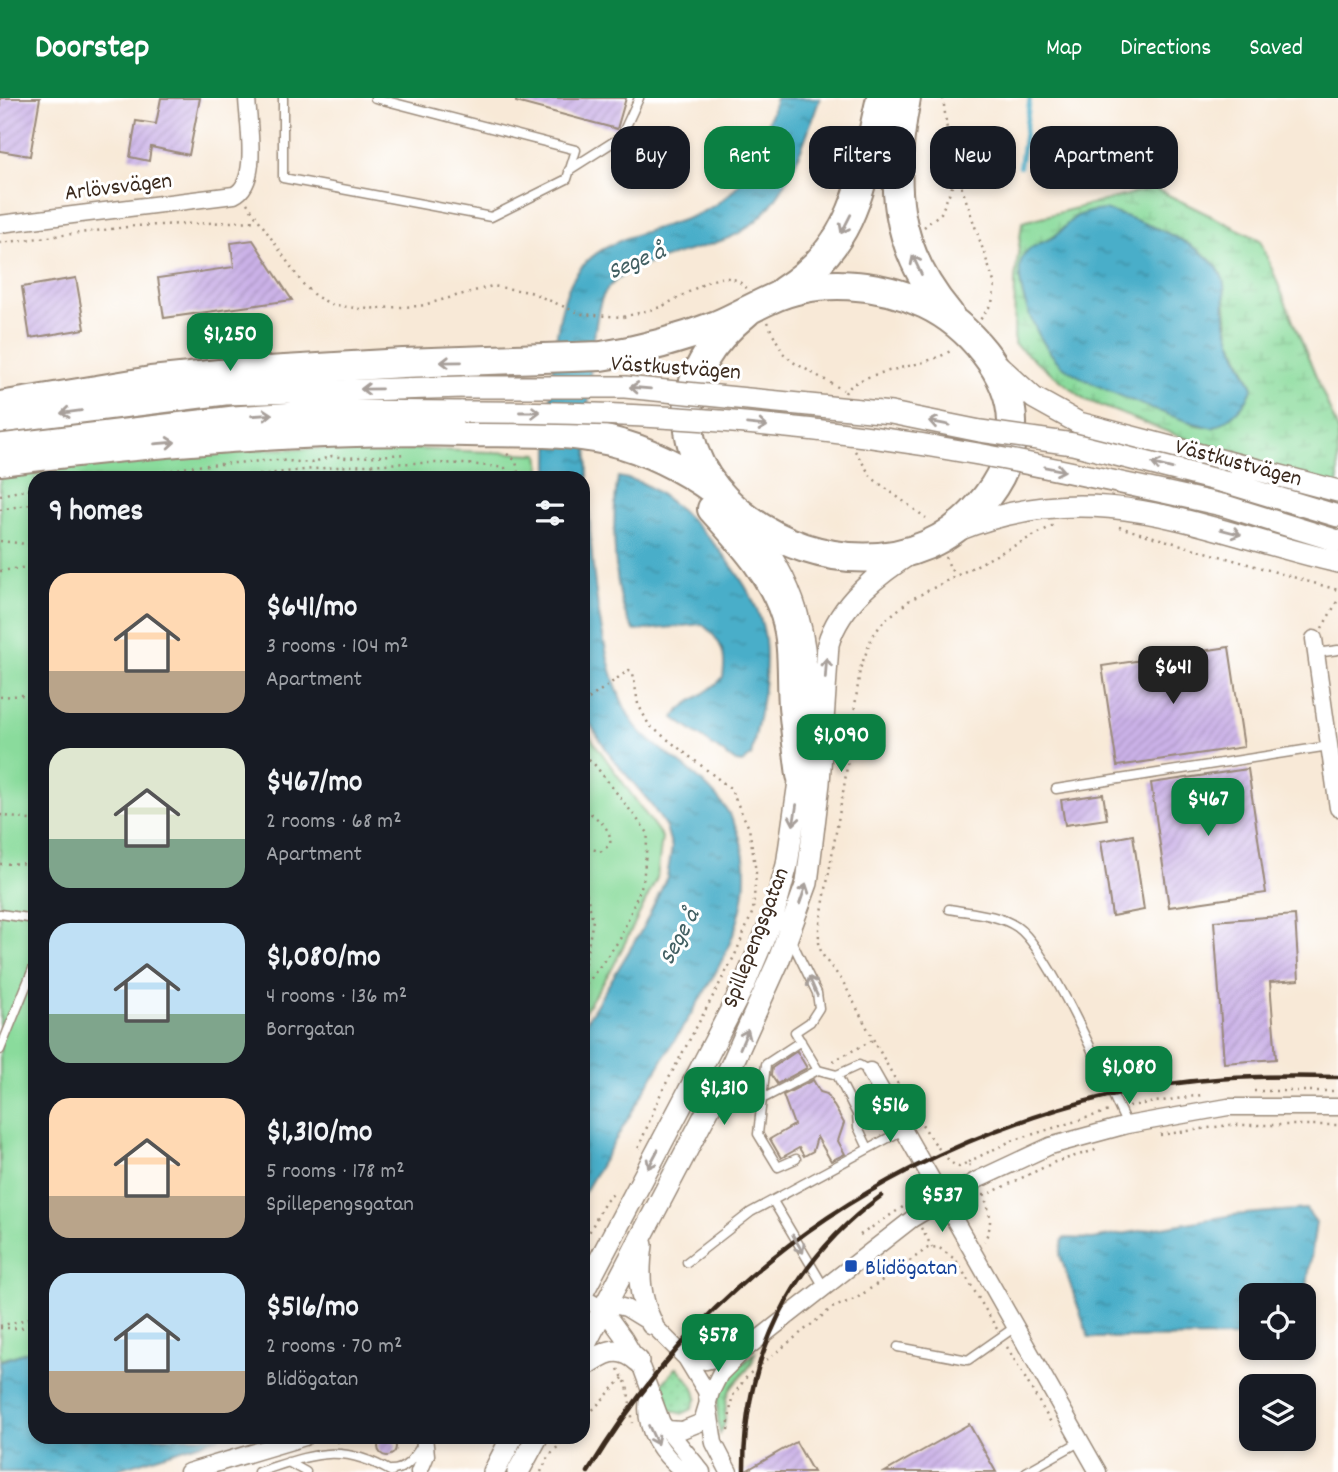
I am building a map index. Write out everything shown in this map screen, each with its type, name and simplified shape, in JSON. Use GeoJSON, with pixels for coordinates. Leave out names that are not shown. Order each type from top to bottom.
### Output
{"type":"FeatureCollection","features":[{"type":"Feature","properties":{"kind":"highway"},"geometry":{"type":"LineString","coordinates":[[730,505],[696,455],[688,428],[687,404],[695,376],[731,324],[810,270],[832,249],[848,225],[865,169],[881,98]]}},
{"type":"Feature","properties":{"kind":"highway"},"geometry":{"type":"LineString","coordinates":[[0,461],[170,443],[379,430],[534,433],[593,438],[633,447],[676,467],[789,542],[832,555],[863,557],[938,545],[973,514],[998,481],[1008,460],[1012,439],[1012,415],[1004,387],[994,366],[922,276],[909,248],[897,199],[895,176],[906,98]]}},
{"type":"Feature","properties":{"kind":"highway"},"geometry":{"type":"LineString","coordinates":[[0,405],[151,381],[219,374],[404,363],[601,356],[661,344],[758,304],[821,286],[868,287],[914,299],[967,334]]}},
{"type":"Feature","properties":{"kind":"highway"},"geometry":{"type":"LineString","coordinates":[[633,447],[711,508],[742,542],[769,581],[787,626],[801,775]]}},
{"type":"Feature","properties":{"kind":"main road"},"geometry":{"type":"LineString","coordinates":[[967,334],[1034,398],[1079,423],[1338,491]]}},
{"type":"Feature","properties":{"kind":"main road","name":"Västkustvägen"},"geometry":{"type":"LineString","coordinates":[[0,422],[225,394],[464,387],[625,387],[891,413],[980,431],[1073,444],[1228,483],[1338,516]]}},
{"type":"Feature","properties":{"kind":"main road","name":"Västkustvägen"},"geometry":{"type":"LineString","coordinates":[[0,445],[234,417],[327,411],[624,413],[802,429],[977,453],[1222,506],[1338,541]]}},
{"type":"Feature","properties":{"kind":"main road","name":"Spillepengsgatan"},"geometry":{"type":"LineString","coordinates":[[590,1279],[701,1068],[768,928],[787,865],[801,775],[807,702],[805,644],[800,619],[781,573],[730,505]]}},
{"type":"Feature","properties":{"kind":"main road","name":"Spillepengsgatan"},"geometry":{"type":"LineString","coordinates":[[590,1334],[710,1109],[789,934],[807,883],[819,783],[828,644],[833,626],[864,589],[938,545],[997,515],[1056,505],[1113,506],[1202,524],[1338,562]]}},
{"type":"Feature","properties":{"kind":"main road"},"geometry":{"type":"LineString","coordinates":[[645,1230],[638,1272],[640,1294],[652,1324]]}},
{"type":"Feature","properties":{"kind":"main road"},"geometry":{"type":"LineString","coordinates":[[590,1362],[602,1353],[619,1350],[638,1360]]}},
{"type":"Feature","properties":{"kind":"main road"},"geometry":{"type":"LineString","coordinates":[[494,1472],[508,1444]]}},
{"type":"Feature","properties":{"kind":"main road"},"geometry":{"type":"LineString","coordinates":[[518,1472],[533,1444]]}},
{"type":"Feature","properties":{"kind":"street"},"geometry":{"type":"LineString","coordinates":[[242,192],[250,175],[247,98]]}},
{"type":"Feature","properties":{"kind":"street","name":"Arlövsvägen"},"geometry":{"type":"LineString","coordinates":[[0,224],[242,192]]}},
{"type":"Feature","properties":{"kind":"street"},"geometry":{"type":"LineString","coordinates":[[1315,646],[1338,808]]}},
{"type":"Feature","properties":{"kind":"street"},"geometry":{"type":"LineString","coordinates":[[870,1071],[1015,1327],[1074,1445],[1098,1472]]}},
{"type":"Feature","properties":{"kind":"street"},"geometry":{"type":"LineString","coordinates":[[667,1429],[682,1430],[702,1422],[710,1392],[720,1374],[743,1351],[943,1199],[977,1180],[1050,1146],[1127,1125],[1228,1107],[1338,1107]]}},
{"type":"Feature","properties":{"kind":"street"},"geometry":{"type":"LineString","coordinates":[[590,1302],[603,1309],[638,1360],[655,1410],[702,1472]]}},
{"type":"Feature","properties":{"kind":"street"},"geometry":{"type":"LineString","coordinates":[[603,1309],[618,1306],[626,1308],[652,1324],[687,1358],[700,1378],[714,1443],[729,1472]]}},
{"type":"Feature","properties":{"kind":"street"},"geometry":{"type":"LineString","coordinates":[[687,1358],[696,1361],[719,1360],[743,1351]]}},
{"type":"Feature","properties":{"kind":"street"},"geometry":{"type":"LineString","coordinates":[[649,1388],[647,1421],[653,1438],[661,1451],[684,1472]]}},
{"type":"Feature","properties":{"kind":"street"},"geometry":{"type":"LineString","coordinates":[[188,1472],[282,1444]]}},
{"type":"Feature","properties":{"kind":"street"},"geometry":{"type":"LineString","coordinates":[[419,1472],[426,1455],[425,1444]]}},
{"type":"Feature","properties":{"kind":"lane"},"geometry":{"type":"LineString","coordinates":[[283,98],[283,178],[491,217],[567,179],[576,150],[375,98]]}},
{"type":"Feature","properties":{"kind":"lane"},"geometry":{"type":"LineString","coordinates":[[569,170],[621,137],[639,98]]}},
{"type":"Feature","properties":{"kind":"lane"},"geometry":{"type":"LineString","coordinates":[[1315,646],[1338,650]]}},
{"type":"Feature","properties":{"kind":"lane"},"geometry":{"type":"LineString","coordinates":[[1056,789],[1329,746]]}},
{"type":"Feature","properties":{"kind":"lane"},"geometry":{"type":"LineString","coordinates":[[949,909],[993,917],[1016,926],[1030,940],[1048,967],[1127,1125]]}},
{"type":"Feature","properties":{"kind":"lane"},"geometry":{"type":"LineString","coordinates":[[0,914],[28,918]]}},
{"type":"Feature","properties":{"kind":"lane"},"geometry":{"type":"LineString","coordinates":[[789,934],[818,1001],[815,1016],[795,1032],[818,1070]]}},
{"type":"Feature","properties":{"kind":"lane"},"geometry":{"type":"LineString","coordinates":[[0,1050],[28,981]]}},
{"type":"Feature","properties":{"kind":"lane"},"geometry":{"type":"LineString","coordinates":[[796,1158],[778,1167],[758,1134],[766,1064],[801,1041]]}},
{"type":"Feature","properties":{"kind":"lane"},"geometry":{"type":"LineString","coordinates":[[764,1098],[818,1070],[837,1075],[859,1065],[870,1071]]}},
{"type":"Feature","properties":{"kind":"lane"},"geometry":{"type":"LineString","coordinates":[[837,1075],[857,1114],[858,1127],[868,1147]]}},
{"type":"Feature","properties":{"kind":"lane"},"geometry":{"type":"LineString","coordinates":[[687,1262],[751,1212],[903,1130]]}},
{"type":"Feature","properties":{"kind":"lane"},"geometry":{"type":"LineString","coordinates":[[773,1201],[824,1287]]}},
{"type":"Feature","properties":{"kind":"lane"},"geometry":{"type":"LineString","coordinates":[[898,1347],[968,1360],[1015,1327]]}},
{"type":"Feature","properties":{"kind":"lane"},"geometry":{"type":"LineString","coordinates":[[258,1472],[326,1452],[355,1454],[392,1471],[399,1470],[408,1464],[421,1444]]}},
{"type":"Feature","properties":{"kind":"lane"},"geometry":{"type":"LineString","coordinates":[[1026,1472],[1074,1445]]}},
{"type":"Feature","properties":{"kind":"lane"},"geometry":{"type":"LineString","coordinates":[[288,1462],[306,1472]]}},
{"type":"Feature","properties":{"kind":"path"},"geometry":{"type":"LineString","coordinates":[[943,98],[944,126]]}},
{"type":"Feature","properties":{"kind":"path"},"geometry":{"type":"LineString","coordinates":[[909,248],[919,230],[941,213],[951,189]]}},
{"type":"Feature","properties":{"kind":"path"},"geometry":{"type":"LineString","coordinates":[[242,192],[257,221],[302,283],[315,296],[331,304],[360,309],[394,310],[420,306],[492,286],[530,292],[581,314],[604,317],[643,313],[709,281],[724,277],[737,280],[758,304],[783,353],[793,362],[846,391],[857,381],[929,362],[967,334],[992,303],[995,285],[962,189]]}},
{"type":"Feature","properties":{"kind":"path"},"geometry":{"type":"LineString","coordinates":[[0,243],[135,226],[257,221]]}},
{"type":"Feature","properties":{"kind":"path"},"geometry":{"type":"LineString","coordinates":[[853,448],[872,478],[926,518]]}},
{"type":"Feature","properties":{"kind":"path"},"geometry":{"type":"LineString","coordinates":[[167,471],[194,466],[276,460],[311,463],[332,456],[393,456],[417,452]]}},
{"type":"Feature","properties":{"kind":"path"},"geometry":{"type":"LineString","coordinates":[[498,454],[507,454],[516,461],[518,471]]}},
{"type":"Feature","properties":{"kind":"path"},"geometry":{"type":"LineString","coordinates":[[291,471],[439,464],[505,468],[506,471]]}},
{"type":"Feature","properties":{"kind":"path"},"geometry":{"type":"LineString","coordinates":[[0,495],[28,489]]}},
{"type":"Feature","properties":{"kind":"path"},"geometry":{"type":"LineString","coordinates":[[0,510],[28,504]]}},
{"type":"Feature","properties":{"kind":"path"},"geometry":{"type":"LineString","coordinates":[[973,1251],[982,1245],[989,1231],[990,1214],[977,1180],[968,1162],[959,1167],[953,1165],[932,1139],[873,1040],[844,983],[825,959],[819,938],[860,669],[872,637],[883,622],[910,600],[1037,532],[1065,523]]}},
{"type":"Feature","properties":{"kind":"path"},"geometry":{"type":"LineString","coordinates":[[1114,526],[1338,590]]}},
{"type":"Feature","properties":{"kind":"path"},"geometry":{"type":"LineString","coordinates":[[0,541],[28,544]]}},
{"type":"Feature","properties":{"kind":"path"},"geometry":{"type":"LineString","coordinates":[[938,545],[954,575]]}},
{"type":"Feature","properties":{"kind":"path"},"geometry":{"type":"LineString","coordinates":[[0,571],[28,567]]}},
{"type":"Feature","properties":{"kind":"path"},"geometry":{"type":"LineString","coordinates":[[1315,646],[1338,600]]}},
{"type":"Feature","properties":{"kind":"path"},"geometry":{"type":"LineString","coordinates":[[590,698],[629,670],[634,673],[638,704],[649,725],[730,788],[749,828],[756,872],[753,911],[735,955],[661,1093],[636,1154]]}},
{"type":"Feature","properties":{"kind":"path"},"geometry":{"type":"LineString","coordinates":[[0,697],[28,695]]}},
{"type":"Feature","properties":{"kind":"path"},"geometry":{"type":"LineString","coordinates":[[590,761],[648,833],[643,882],[620,939],[590,980]]}},
{"type":"Feature","properties":{"kind":"path"},"geometry":{"type":"LineString","coordinates":[[590,813],[608,828],[611,839],[610,845],[600,852],[590,848]]}},
{"type":"Feature","properties":{"kind":"path"},"geometry":{"type":"LineString","coordinates":[[0,815],[28,820]]}},
{"type":"Feature","properties":{"kind":"path"},"geometry":{"type":"LineString","coordinates":[[0,864],[28,863]]}},
{"type":"Feature","properties":{"kind":"path"},"geometry":{"type":"LineString","coordinates":[[590,908],[593,920],[590,936]]}},
{"type":"Feature","properties":{"kind":"path"},"geometry":{"type":"LineString","coordinates":[[818,1070],[873,1040]]}},
{"type":"Feature","properties":{"kind":"path"},"geometry":{"type":"LineString","coordinates":[[1156,1136],[1230,1125],[1338,1125]]}},
{"type":"Feature","properties":{"kind":"path"},"geometry":{"type":"LineString","coordinates":[[984,1196],[1055,1162],[1106,1147]]}},
{"type":"Feature","properties":{"kind":"path"},"geometry":{"type":"LineString","coordinates":[[590,1231],[605,1202],[619,1189]]}},
{"type":"Feature","properties":{"kind":"path"},"geometry":{"type":"LineString","coordinates":[[726,1436],[732,1397],[748,1375],[832,1308],[856,1298],[928,1248],[938,1247],[956,1260],[1001,1337],[1074,1445]]}},
{"type":"Feature","properties":{"kind":"path"},"geometry":{"type":"LineString","coordinates":[[887,1266],[892,1272]]}},
{"type":"Feature","properties":{"kind":"path"},"geometry":{"type":"LineString","coordinates":[[0,1327],[28,1319]]}},
{"type":"Feature","properties":{"kind":"path"},"geometry":{"type":"LineString","coordinates":[[0,1327],[28,1326]]}},
{"type":"Feature","properties":{"kind":"path"},"geometry":{"type":"LineString","coordinates":[[590,1413],[624,1377]]}},
{"type":"Feature","properties":{"kind":"path"},"geometry":{"type":"LineString","coordinates":[[541,1472],[548,1457],[560,1444]]}},
{"type":"Feature","properties":{"kind":"green space"},"geometry":{"type":"Polygon","coordinates":[[[1150,189],[1156,189],[1260,240],[1338,430],[1338,498],[1086,400],[1014,344],[1015,279],[1022,222],[1150,189]],[[1075,217],[1055,236],[1043,242],[1063,366],[1197,425],[1217,425],[1236,410],[1253,387],[1229,336],[1225,298],[1075,217]]]}},
{"type":"Feature","properties":{"kind":"green space"},"geometry":{"type":"Polygon","coordinates":[[[387,448],[539,454],[541,471],[28,471],[28,1352],[0,1360],[0,475],[162,450],[387,448]]]}},
{"type":"Feature","properties":{"kind":"green space"},"geometry":{"type":"Polygon","coordinates":[[[590,737],[662,837],[657,878],[613,967],[590,1002],[590,737]]]}},
{"type":"Feature","properties":{"kind":"green space"},"geometry":{"type":"Polygon","coordinates":[[[755,1353],[751,1364],[730,1390],[720,1434],[717,1407],[722,1387],[734,1371],[755,1353]]]}},
{"type":"Feature","properties":{"kind":"green space"},"geometry":{"type":"Polygon","coordinates":[[[677,1367],[693,1386],[697,1397],[692,1409],[682,1414],[669,1409],[663,1383],[677,1367]]]}},
{"type":"Feature","properties":{"kind":"water"},"geometry":{"type":"Polygon","coordinates":[[[776,98],[820,98],[795,164],[795,126],[767,126],[776,98]]]}},
{"type":"Feature","properties":{"kind":"water","name":"Sege å"},"geometry":{"type":"Polygon","coordinates":[[[782,189],[761,216],[747,228],[731,237],[627,273],[612,284],[602,298],[591,370],[588,471],[549,471],[549,434],[557,334],[567,292],[579,270],[595,255],[614,243],[703,212],[733,190],[782,189]]]}},
{"type":"Feature","properties":{"kind":"water"},"geometry":{"type":"Polygon","coordinates":[[[1105,210],[1154,227],[1190,245],[1217,267],[1223,279],[1227,326],[1236,353],[1253,387],[1247,400],[1237,411],[1213,428],[1136,402],[1077,375],[1055,359],[1038,333],[1021,287],[1023,256],[1031,248],[1055,236],[1078,216],[1105,210]]]}},
{"type":"Feature","properties":{"kind":"water"},"geometry":{"type":"Polygon","coordinates":[[[618,477],[644,484],[682,511],[720,551],[750,596],[760,618],[766,655],[764,684],[751,756],[742,763],[736,762],[674,718],[723,677],[724,660],[718,641],[702,624],[635,631],[627,618],[621,600],[615,557],[618,477]]]}},
{"type":"Feature","properties":{"kind":"water","name":"Sege å"},"geometry":{"type":"Polygon","coordinates":[[[590,533],[604,643],[617,689],[634,724],[642,734],[702,782],[725,808],[740,838],[745,876],[737,923],[718,969],[590,1183],[590,1015],[644,926],[667,877],[672,848],[666,827],[648,800],[612,758],[590,724],[590,533]]]}},
{"type":"Feature","properties":{"kind":"water"},"geometry":{"type":"Polygon","coordinates":[[[1306,1209],[1316,1222],[1307,1283],[1239,1283],[1239,1337],[1089,1338],[1060,1255],[1063,1238],[1092,1239],[1234,1215],[1306,1209]]]}},
{"type":"Feature","properties":{"kind":"water"},"geometry":{"type":"Polygon","coordinates":[[[28,1351],[28,1444],[198,1444],[109,1472],[0,1472],[0,1361],[28,1351]]]}},
{"type":"Feature","properties":{"kind":"building"},"geometry":{"type":"Polygon","coordinates":[[[0,98],[40,98],[30,156],[0,151],[0,98]]]}},
{"type":"Feature","properties":{"kind":"building"},"geometry":{"type":"Polygon","coordinates":[[[161,98],[200,98],[189,155],[151,147],[149,161],[130,157],[136,121],[156,124],[161,98]]]}},
{"type":"Feature","properties":{"kind":"building"},"geometry":{"type":"Polygon","coordinates":[[[516,98],[626,98],[618,126],[611,127],[516,102],[516,98]]]}},
{"type":"Feature","properties":{"kind":"building"},"geometry":{"type":"Polygon","coordinates":[[[253,240],[292,300],[164,318],[158,278],[234,267],[231,243],[253,240]]]}},
{"type":"Feature","properties":{"kind":"building"},"geometry":{"type":"Polygon","coordinates":[[[76,278],[85,329],[30,338],[22,287],[76,278]]]}},
{"type":"Feature","properties":{"kind":"building"},"geometry":{"type":"Polygon","coordinates":[[[1229,647],[1244,747],[1117,766],[1102,666],[1229,647]]]}},
{"type":"Feature","properties":{"kind":"building"},"geometry":{"type":"Polygon","coordinates":[[[1248,769],[1266,893],[1169,907],[1151,783],[1248,769]]]}},
{"type":"Feature","properties":{"kind":"building"},"geometry":{"type":"Polygon","coordinates":[[[1103,794],[1107,819],[1065,825],[1061,800],[1103,794]]]}},
{"type":"Feature","properties":{"kind":"building"},"geometry":{"type":"Polygon","coordinates":[[[1133,835],[1144,910],[1112,916],[1101,841],[1133,835]]]}},
{"type":"Feature","properties":{"kind":"building"},"geometry":{"type":"Polygon","coordinates":[[[1295,915],[1299,980],[1270,982],[1276,1059],[1224,1063],[1214,921],[1295,915]]]}},
{"type":"Feature","properties":{"kind":"building"},"geometry":{"type":"Polygon","coordinates":[[[797,1051],[807,1068],[777,1084],[771,1075],[772,1068],[797,1051]]]}},
{"type":"Feature","properties":{"kind":"building"},"geometry":{"type":"Polygon","coordinates":[[[813,1080],[820,1092],[827,1094],[844,1123],[838,1141],[845,1154],[831,1161],[817,1137],[813,1151],[804,1156],[799,1148],[781,1158],[770,1139],[794,1125],[783,1095],[813,1080]]]}},
{"type":"Feature","properties":{"kind":"building"},"geometry":{"type":"Polygon","coordinates":[[[969,1424],[996,1472],[885,1472],[969,1424]]]}},
{"type":"Feature","properties":{"kind":"building"},"geometry":{"type":"Polygon","coordinates":[[[796,1442],[813,1472],[744,1472],[796,1442]]]}},
{"type":"Feature","properties":{"kind":"building"},"geometry":{"type":"Polygon","coordinates":[[[379,1444],[395,1444],[393,1453],[387,1456],[381,1453],[378,1447],[379,1444]]]}},
{"type":"Feature","properties":{"kind":"waterway"},"geometry":{"type":"LineString","coordinates":[[1020,167],[1030,98]]}},
{"type":"Feature","properties":{"kind":"railway"},"geometry":{"type":"LineString","coordinates":[[588,1472],[655,1376],[693,1332],[734,1291],[774,1256],[818,1224],[911,1169],[1009,1126],[1111,1095],[1195,1081],[1281,1076],[1338,1077]]}},
{"type":"Feature","properties":{"kind":"railway"},"geometry":{"type":"LineString","coordinates":[[744,1472],[752,1391],[763,1353],[778,1317],[797,1283],[821,1251],[849,1222],[881,1196]]}},
{"type":"Feature","properties":{"kind":"place","name":"Blidögatan"},"geometry":{"type":"Point","coordinates":[851,1266]}}]}
